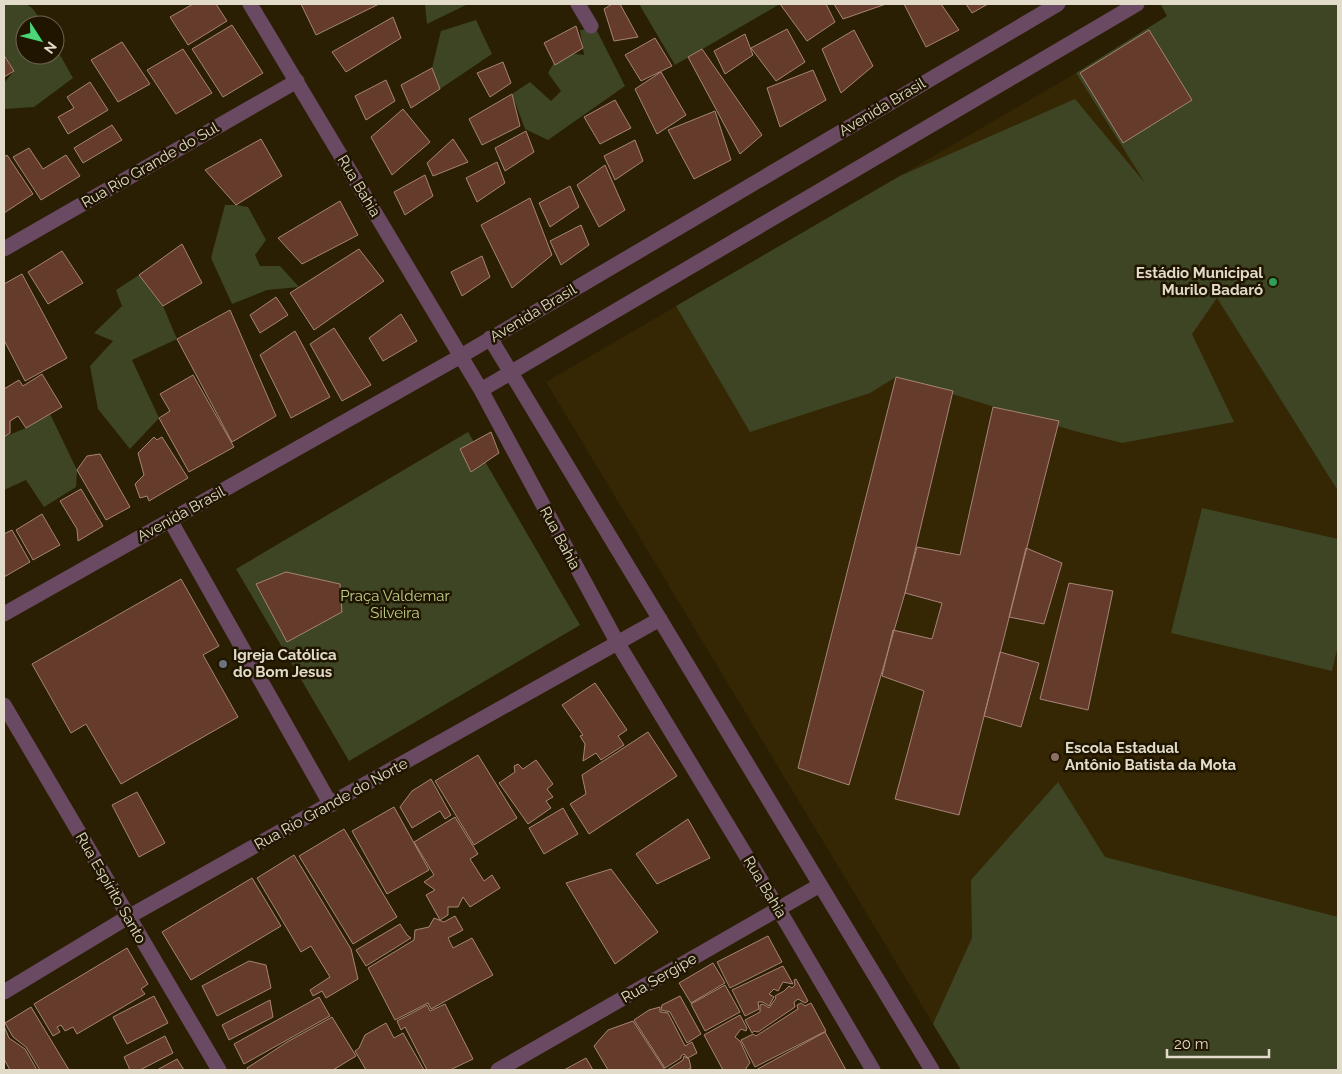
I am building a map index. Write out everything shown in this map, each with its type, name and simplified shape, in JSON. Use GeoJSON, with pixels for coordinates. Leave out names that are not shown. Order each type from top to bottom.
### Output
{"type":"FeatureCollection","features":[{"type":"Feature","properties":{"kind":"street","name":"Rua Bahia"},"geometry":{"type":"LineString","coordinates":[[250,4],[481,390],[617,642],[873,1070]]}},
{"type":"Feature","properties":{"kind":"street"},"geometry":{"type":"LineString","coordinates":[[578,4],[590,26]]}},
{"type":"Feature","properties":{"kind":"street","name":"Avenida Brasil"},"geometry":{"type":"LineString","coordinates":[[4,614],[461,356],[1058,4]]}},
{"type":"Feature","properties":{"kind":"street"},"geometry":{"type":"LineString","coordinates":[[481,390],[1137,4]]}},
{"type":"Feature","properties":{"kind":"street","name":"Rua Rio Grande do Sul"},"geometry":{"type":"LineString","coordinates":[[4,249],[297,81]]}},
{"type":"Feature","properties":{"kind":"street"},"geometry":{"type":"LineString","coordinates":[[490,338],[932,1070]]}},
{"type":"Feature","properties":{"kind":"street"},"geometry":{"type":"LineString","coordinates":[[170,520],[330,805]]}},
{"type":"Feature","properties":{"kind":"street","name":"Rua Rio Grande do Norte"},"geometry":{"type":"LineString","coordinates":[[4,992],[128,917],[660,618]]}},
{"type":"Feature","properties":{"kind":"street","name":"Rua Espírito Santo"},"geometry":{"type":"LineString","coordinates":[[4,705],[219,1070]]}},
{"type":"Feature","properties":{"kind":"street","name":"Rua Sergipe"},"geometry":{"type":"LineString","coordinates":[[498,1070],[778,910],[820,884]]}},
{"type":"Feature","properties":{"kind":"shaded area","name":"Escola Estadual Antônio Batista da Mota"},"geometry":{"type":"Polygon","coordinates":[[[1076,73],[1338,491],[1338,1070],[961,1070],[546,382],[1076,73]]]}},
{"type":"Feature","properties":{"kind":"green space"},"geometry":{"type":"Polygon","coordinates":[[[4,4],[24,4],[32,8],[37,15],[15,15],[15,65],[65,64],[73,78],[34,107],[4,109],[4,83],[14,71],[4,53],[4,4]]]}},
{"type":"Feature","properties":{"kind":"green space"},"geometry":{"type":"Polygon","coordinates":[[[425,4],[468,4],[427,24],[425,4]]]}},
{"type":"Feature","properties":{"kind":"green space"},"geometry":{"type":"Polygon","coordinates":[[[639,4],[780,4],[675,65],[639,4]]]}},
{"type":"Feature","properties":{"kind":"green space"},"geometry":{"type":"Polygon","coordinates":[[[1338,4],[1338,491],[1217,298],[1192,334],[1234,422],[1122,443],[1071,430],[896,377],[870,393],[750,432],[676,306],[900,176],[1075,99],[1145,183],[1076,73],[1167,16],[1161,5],[1338,4]]]}},
{"type":"Feature","properties":{"kind":"green space"},"geometry":{"type":"Polygon","coordinates":[[[476,20],[492,54],[440,89],[432,68],[441,31],[476,20]]]}},
{"type":"Feature","properties":{"kind":"green space"},"geometry":{"type":"Polygon","coordinates":[[[596,29],[625,86],[548,140],[525,129],[512,94],[530,82],[551,101],[561,91],[548,73],[560,52],[584,55],[580,30],[596,29]]]}},
{"type":"Feature","properties":{"kind":"green space"},"geometry":{"type":"Polygon","coordinates":[[[225,205],[248,207],[266,240],[255,255],[260,266],[280,266],[299,287],[267,290],[232,304],[211,258],[225,205]]]}},
{"type":"Feature","properties":{"kind":"green space"},"geometry":{"type":"Polygon","coordinates":[[[139,275],[163,306],[177,339],[132,360],[159,418],[130,449],[98,409],[90,366],[113,341],[94,333],[122,306],[116,290],[139,275]]]}},
{"type":"Feature","properties":{"kind":"green space"},"geometry":{"type":"Polygon","coordinates":[[[50,414],[77,470],[76,487],[44,507],[26,480],[4,490],[4,437],[26,428],[50,414]]]}},
{"type":"Feature","properties":{"kind":"green space","name":"Praça Valdemar Silveira"},"geometry":{"type":"Polygon","coordinates":[[[468,432],[580,625],[349,761],[236,569],[468,432]]]}},
{"type":"Feature","properties":{"kind":"green space"},"geometry":{"type":"Polygon","coordinates":[[[1202,508],[1338,539],[1338,645],[1332,671],[1171,633],[1202,508]]]}},
{"type":"Feature","properties":{"kind":"green space"},"geometry":{"type":"Polygon","coordinates":[[[1058,782],[1105,857],[1338,917],[1338,1070],[961,1070],[933,1024],[972,938],[971,880],[1058,782]]]}},
{"type":"Feature","properties":{"kind":"building"},"geometry":{"type":"Polygon","coordinates":[[[193,4],[216,4],[227,21],[188,45],[170,17],[193,4]]]}},
{"type":"Feature","properties":{"kind":"building"},"geometry":{"type":"Polygon","coordinates":[[[301,4],[379,4],[316,35],[301,4]]]}},
{"type":"Feature","properties":{"kind":"building"},"geometry":{"type":"Polygon","coordinates":[[[612,4],[620,4],[638,37],[614,41],[604,9],[612,4]]]}},
{"type":"Feature","properties":{"kind":"building"},"geometry":{"type":"Polygon","coordinates":[[[780,4],[826,4],[835,22],[807,41],[780,4]]]}},
{"type":"Feature","properties":{"kind":"building"},"geometry":{"type":"Polygon","coordinates":[[[834,4],[886,4],[843,19],[834,4]]]}},
{"type":"Feature","properties":{"kind":"building"},"geometry":{"type":"Polygon","coordinates":[[[904,4],[941,4],[959,30],[926,47],[904,4]]]}},
{"type":"Feature","properties":{"kind":"building"},"geometry":{"type":"Polygon","coordinates":[[[966,4],[988,4],[972,13],[966,4]]]}},
{"type":"Feature","properties":{"kind":"building"},"geometry":{"type":"Polygon","coordinates":[[[393,17],[401,38],[346,72],[332,52],[393,17]]]}},
{"type":"Feature","properties":{"kind":"building"},"geometry":{"type":"Polygon","coordinates":[[[232,25],[263,73],[223,97],[192,49],[232,25]]]}},
{"type":"Feature","properties":{"kind":"building"},"geometry":{"type":"Polygon","coordinates":[[[576,26],[583,48],[555,65],[544,43],[576,26]]]}},
{"type":"Feature","properties":{"kind":"building"},"geometry":{"type":"Polygon","coordinates":[[[787,29],[805,62],[776,81],[751,48],[787,29]]]}},
{"type":"Feature","properties":{"kind":"building"},"geometry":{"type":"Polygon","coordinates":[[[854,30],[873,66],[841,93],[822,49],[854,30]]]}},
{"type":"Feature","properties":{"kind":"building"},"geometry":{"type":"Polygon","coordinates":[[[1149,30],[1192,100],[1123,143],[1080,73],[1149,30]]]}},
{"type":"Feature","properties":{"kind":"building"},"geometry":{"type":"Polygon","coordinates":[[[745,34],[753,55],[725,74],[714,51],[745,34]]]}},
{"type":"Feature","properties":{"kind":"building"},"geometry":{"type":"Polygon","coordinates":[[[655,38],[672,66],[641,81],[625,55],[655,38]]]}},
{"type":"Feature","properties":{"kind":"building"},"geometry":{"type":"Polygon","coordinates":[[[122,42],[150,84],[118,102],[91,60],[122,42]]]}},
{"type":"Feature","properties":{"kind":"building"},"geometry":{"type":"Polygon","coordinates":[[[183,49],[212,93],[176,114],[147,70],[183,49]]]}},
{"type":"Feature","properties":{"kind":"building"},"geometry":{"type":"Polygon","coordinates":[[[702,49],[762,135],[740,154],[688,57],[702,49]]]}},
{"type":"Feature","properties":{"kind":"building"},"geometry":{"type":"Polygon","coordinates":[[[4,55],[14,71],[4,77],[4,55]]]}},
{"type":"Feature","properties":{"kind":"building"},"geometry":{"type":"Polygon","coordinates":[[[503,62],[511,83],[490,97],[477,73],[503,62]]]}},
{"type":"Feature","properties":{"kind":"building"},"geometry":{"type":"Polygon","coordinates":[[[432,68],[440,89],[411,108],[401,85],[432,68]]]}},
{"type":"Feature","properties":{"kind":"building"},"geometry":{"type":"Polygon","coordinates":[[[813,70],[826,100],[780,127],[767,88],[813,70]]]}},
{"type":"Feature","properties":{"kind":"building"},"geometry":{"type":"Polygon","coordinates":[[[661,72],[686,115],[657,134],[635,89],[661,72]]]}},
{"type":"Feature","properties":{"kind":"building"},"geometry":{"type":"Polygon","coordinates":[[[386,80],[395,101],[366,120],[355,96],[386,80]]]}},
{"type":"Feature","properties":{"kind":"building"},"geometry":{"type":"Polygon","coordinates":[[[90,82],[108,110],[68,134],[58,117],[74,108],[67,97],[90,82]]]}},
{"type":"Feature","properties":{"kind":"building"},"geometry":{"type":"Polygon","coordinates":[[[512,94],[520,126],[482,145],[469,119],[512,94]]]}},
{"type":"Feature","properties":{"kind":"building"},"geometry":{"type":"Polygon","coordinates":[[[615,100],[631,128],[600,144],[584,117],[615,100]]]}},
{"type":"Feature","properties":{"kind":"building"},"geometry":{"type":"Polygon","coordinates":[[[403,109],[430,142],[392,175],[371,137],[403,109]]]}},
{"type":"Feature","properties":{"kind":"building"},"geometry":{"type":"Polygon","coordinates":[[[715,111],[731,160],[694,179],[668,130],[715,111]]]}},
{"type":"Feature","properties":{"kind":"building"},"geometry":{"type":"Polygon","coordinates":[[[112,125],[122,140],[83,163],[74,148],[112,125]]]}},
{"type":"Feature","properties":{"kind":"building"},"geometry":{"type":"Polygon","coordinates":[[[526,131],[534,152],[505,171],[495,148],[526,131]]]}},
{"type":"Feature","properties":{"kind":"building"},"geometry":{"type":"Polygon","coordinates":[[[261,139],[282,176],[236,205],[205,170],[261,139]]]}},
{"type":"Feature","properties":{"kind":"building"},"geometry":{"type":"Polygon","coordinates":[[[453,139],[468,162],[433,176],[427,163],[453,139]]]}},
{"type":"Feature","properties":{"kind":"building"},"geometry":{"type":"Polygon","coordinates":[[[635,140],[643,161],[615,180],[604,156],[635,140]]]}},
{"type":"Feature","properties":{"kind":"building"},"geometry":{"type":"Polygon","coordinates":[[[29,148],[43,169],[66,155],[80,176],[41,200],[13,157],[29,148]]]}},
{"type":"Feature","properties":{"kind":"building"},"geometry":{"type":"Polygon","coordinates":[[[7,155],[33,194],[4,213],[4,157],[7,155]]]}},
{"type":"Feature","properties":{"kind":"building"},"geometry":{"type":"Polygon","coordinates":[[[497,162],[505,183],[477,202],[466,178],[497,162]]]}},
{"type":"Feature","properties":{"kind":"building"},"geometry":{"type":"Polygon","coordinates":[[[605,165],[625,210],[599,227],[577,185],[605,165]]]}},
{"type":"Feature","properties":{"kind":"building"},"geometry":{"type":"Polygon","coordinates":[[[425,175],[433,196],[405,215],[394,192],[425,175]]]}},
{"type":"Feature","properties":{"kind":"building"},"geometry":{"type":"Polygon","coordinates":[[[570,186],[579,207],[550,227],[539,203],[570,186]]]}},
{"type":"Feature","properties":{"kind":"building"},"geometry":{"type":"Polygon","coordinates":[[[530,198],[552,255],[512,288],[481,225],[530,198]]]}},
{"type":"Feature","properties":{"kind":"building"},"geometry":{"type":"Polygon","coordinates":[[[340,201],[358,235],[302,264],[278,238],[340,201]]]}},
{"type":"Feature","properties":{"kind":"building"},"geometry":{"type":"Polygon","coordinates":[[[581,225],[589,245],[561,265],[550,241],[581,225]]]}},
{"type":"Feature","properties":{"kind":"building"},"geometry":{"type":"Polygon","coordinates":[[[182,244],[202,283],[163,306],[139,275],[182,244]]]}},
{"type":"Feature","properties":{"kind":"building"},"geometry":{"type":"Polygon","coordinates":[[[359,249],[384,281],[314,330],[290,293],[359,249]]]}},
{"type":"Feature","properties":{"kind":"building"},"geometry":{"type":"Polygon","coordinates":[[[62,251],[83,283],[48,304],[28,272],[62,251]]]}},
{"type":"Feature","properties":{"kind":"building"},"geometry":{"type":"Polygon","coordinates":[[[482,256],[490,277],[462,296],[451,272],[482,256]]]}},
{"type":"Feature","properties":{"kind":"building"},"geometry":{"type":"Polygon","coordinates":[[[22,274],[67,358],[25,381],[4,340],[4,284],[22,274]]]}},
{"type":"Feature","properties":{"kind":"building"},"geometry":{"type":"Polygon","coordinates":[[[276,297],[288,315],[260,333],[250,315],[276,297]]]}},
{"type":"Feature","properties":{"kind":"building"},"geometry":{"type":"Polygon","coordinates":[[[230,310],[276,416],[232,442],[177,339],[230,310]]]}},
{"type":"Feature","properties":{"kind":"building"},"geometry":{"type":"Polygon","coordinates":[[[401,314],[417,341],[383,361],[369,338],[401,314]]]}},
{"type":"Feature","properties":{"kind":"building"},"geometry":{"type":"Polygon","coordinates":[[[334,328],[371,385],[342,401],[310,344],[334,328]]]}},
{"type":"Feature","properties":{"kind":"building"},"geometry":{"type":"Polygon","coordinates":[[[295,331],[330,397],[291,418],[260,355],[295,331]]]}},
{"type":"Feature","properties":{"kind":"building"},"geometry":{"type":"Polygon","coordinates":[[[42,374],[62,407],[26,428],[18,416],[10,421],[10,433],[4,437],[4,389],[19,380],[23,386],[42,374]]]}},
{"type":"Feature","properties":{"kind":"building"},"geometry":{"type":"Polygon","coordinates":[[[193,375],[234,447],[189,472],[159,418],[170,411],[160,394],[193,375]]]}},
{"type":"Feature","properties":{"kind":"building"},"geometry":{"type":"Polygon","coordinates":[[[896,377],[953,391],[905,593],[849,785],[798,768],[896,377]]]}},
{"type":"Feature","properties":{"kind":"building"},"geometry":{"type":"Polygon","coordinates":[[[993,407],[1059,421],[959,815],[895,799],[924,691],[882,676],[893,630],[932,639],[942,603],[905,593],[917,547],[960,555],[993,407]]]}},
{"type":"Feature","properties":{"kind":"building"},"geometry":{"type":"Polygon","coordinates":[[[491,432],[499,453],[471,472],[460,449],[491,432]]]}},
{"type":"Feature","properties":{"kind":"building"},"geometry":{"type":"Polygon","coordinates":[[[154,437],[157,440],[162,437],[188,478],[149,501],[147,496],[140,498],[135,484],[144,475],[138,453],[154,437]]]}},
{"type":"Feature","properties":{"kind":"building"},"geometry":{"type":"Polygon","coordinates":[[[100,454],[130,507],[106,520],[77,470],[87,456],[100,454]]]}},
{"type":"Feature","properties":{"kind":"building"},"geometry":{"type":"Polygon","coordinates":[[[81,489],[103,526],[78,541],[77,529],[60,501],[81,489]]]}},
{"type":"Feature","properties":{"kind":"building"},"geometry":{"type":"Polygon","coordinates":[[[42,514],[60,545],[33,560],[16,530],[42,514]]]}},
{"type":"Feature","properties":{"kind":"building"},"geometry":{"type":"Polygon","coordinates":[[[12,530],[30,562],[4,577],[4,534],[12,530]]]}},
{"type":"Feature","properties":{"kind":"building"},"geometry":{"type":"Polygon","coordinates":[[[1026,548],[1062,563],[1044,624],[1009,617],[1026,548]]]}},
{"type":"Feature","properties":{"kind":"building"},"geometry":{"type":"Polygon","coordinates":[[[286,572],[340,584],[342,612],[287,642],[256,584],[286,572]]]}},
{"type":"Feature","properties":{"kind":"building"},"geometry":{"type":"Polygon","coordinates":[[[181,579],[219,646],[203,655],[238,717],[121,784],[86,724],[71,733],[32,664],[181,579]]]}},
{"type":"Feature","properties":{"kind":"building"},"geometry":{"type":"Polygon","coordinates":[[[1069,583],[1113,591],[1088,710],[1040,699],[1069,583]]]}},
{"type":"Feature","properties":{"kind":"building"},"geometry":{"type":"Polygon","coordinates":[[[1000,652],[1039,663],[1021,727],[984,716],[1000,652]]]}},
{"type":"Feature","properties":{"kind":"building"},"geometry":{"type":"Polygon","coordinates":[[[595,683],[627,730],[618,736],[624,745],[601,760],[596,753],[583,761],[585,744],[580,736],[583,735],[562,705],[595,683]]]}},
{"type":"Feature","properties":{"kind":"building"},"geometry":{"type":"Polygon","coordinates":[[[648,732],[677,776],[589,834],[570,804],[586,794],[582,775],[648,732]]]}},
{"type":"Feature","properties":{"kind":"building"},"geometry":{"type":"Polygon","coordinates":[[[478,755],[517,818],[474,845],[435,781],[478,755]]]}},
{"type":"Feature","properties":{"kind":"building"},"geometry":{"type":"Polygon","coordinates":[[[536,760],[553,784],[547,789],[553,797],[546,801],[551,808],[528,824],[499,783],[515,772],[514,766],[518,764],[523,769],[536,760]]]}},
{"type":"Feature","properties":{"kind":"building"},"geometry":{"type":"Polygon","coordinates":[[[431,779],[451,815],[445,819],[440,811],[412,828],[400,807],[412,791],[431,779]]]}},
{"type":"Feature","properties":{"kind":"building"},"geometry":{"type":"Polygon","coordinates":[[[137,792],[165,843],[139,857],[112,805],[137,792]]]}},
{"type":"Feature","properties":{"kind":"building"},"geometry":{"type":"Polygon","coordinates":[[[394,807],[429,870],[387,894],[352,831],[394,807]]]}},
{"type":"Feature","properties":{"kind":"building"},"geometry":{"type":"Polygon","coordinates":[[[563,808],[578,834],[544,854],[529,828],[563,808]]]}},
{"type":"Feature","properties":{"kind":"building"},"geometry":{"type":"Polygon","coordinates":[[[455,817],[478,854],[470,859],[484,881],[492,875],[500,888],[470,907],[463,897],[458,907],[448,907],[448,915],[440,920],[426,895],[435,890],[424,882],[434,875],[414,842],[455,817]]]}},
{"type":"Feature","properties":{"kind":"building"},"geometry":{"type":"Polygon","coordinates":[[[688,819],[710,858],[657,884],[636,854],[688,819]]]}},
{"type":"Feature","properties":{"kind":"building"},"geometry":{"type":"Polygon","coordinates":[[[344,829],[397,917],[353,944],[299,856],[344,829]]]}},
{"type":"Feature","properties":{"kind":"building"},"geometry":{"type":"Polygon","coordinates":[[[294,855],[351,949],[358,979],[326,998],[322,991],[313,996],[310,990],[330,977],[311,946],[301,952],[257,878],[294,855]]]}},
{"type":"Feature","properties":{"kind":"building"},"geometry":{"type":"Polygon","coordinates":[[[611,869],[658,932],[615,964],[566,883],[611,869]]]}},
{"type":"Feature","properties":{"kind":"building"},"geometry":{"type":"Polygon","coordinates":[[[252,878],[281,926],[191,980],[162,932],[252,878]]]}},
{"type":"Feature","properties":{"kind":"building"},"geometry":{"type":"Polygon","coordinates":[[[455,916],[463,930],[448,938],[453,948],[472,938],[493,975],[431,1009],[428,1003],[395,1020],[368,968],[414,940],[415,930],[429,927],[434,918],[444,922],[455,916]]]}},
{"type":"Feature","properties":{"kind":"building"},"geometry":{"type":"Polygon","coordinates":[[[400,924],[411,938],[366,966],[356,950],[400,924]]]}},
{"type":"Feature","properties":{"kind":"building"},"geometry":{"type":"Polygon","coordinates":[[[768,936],[782,962],[730,988],[717,962],[768,936]]]}},
{"type":"Feature","properties":{"kind":"building"},"geometry":{"type":"Polygon","coordinates":[[[127,948],[148,984],[141,989],[145,994],[77,1034],[73,1027],[65,1031],[61,1025],[57,1027],[60,1032],[53,1036],[34,1004],[127,948]]]}},
{"type":"Feature","properties":{"kind":"building"},"geometry":{"type":"Polygon","coordinates":[[[249,961],[266,965],[271,988],[217,1016],[202,986],[249,961]]]}},
{"type":"Feature","properties":{"kind":"building"},"geometry":{"type":"Polygon","coordinates":[[[713,963],[725,983],[691,1003],[679,983],[713,963]]]}},
{"type":"Feature","properties":{"kind":"building"},"geometry":{"type":"Polygon","coordinates":[[[783,966],[793,984],[783,982],[778,991],[774,989],[769,994],[774,997],[769,1006],[763,1002],[758,1002],[759,1009],[745,1016],[732,990],[783,966]]]}},
{"type":"Feature","properties":{"kind":"building"},"geometry":{"type":"Polygon","coordinates":[[[796,979],[808,1001],[805,1003],[798,999],[794,1002],[795,1007],[758,1032],[754,1031],[752,1033],[745,1020],[760,1012],[760,1005],[763,1004],[769,1008],[776,998],[775,996],[789,986],[792,988],[795,985],[794,980],[796,979]]]}},
{"type":"Feature","properties":{"kind":"building"},"geometry":{"type":"Polygon","coordinates":[[[725,985],[740,1012],[705,1031],[691,1004],[725,985]]]}},
{"type":"Feature","properties":{"kind":"building"},"geometry":{"type":"Polygon","coordinates":[[[154,996],[168,1023],[127,1044],[113,1017],[154,996]]]}},
{"type":"Feature","properties":{"kind":"building"},"geometry":{"type":"Polygon","coordinates":[[[680,996],[701,1034],[687,1043],[670,1012],[661,1010],[662,1005],[680,996]]]}},
{"type":"Feature","properties":{"kind":"building"},"geometry":{"type":"Polygon","coordinates":[[[319,997],[330,1016],[244,1064],[234,1044],[319,997]]]}},
{"type":"Feature","properties":{"kind":"building"},"geometry":{"type":"Polygon","coordinates":[[[270,1000],[273,1017],[229,1040],[222,1025],[270,1000]]]}},
{"type":"Feature","properties":{"kind":"building"},"geometry":{"type":"Polygon","coordinates":[[[801,1003],[805,1006],[811,1003],[826,1031],[755,1067],[741,1040],[753,1034],[756,1036],[798,1009],[797,1005],[801,1003]]]}},
{"type":"Feature","properties":{"kind":"building"},"geometry":{"type":"Polygon","coordinates":[[[445,1004],[473,1059],[450,1070],[427,1070],[405,1027],[401,1030],[397,1021],[427,1005],[430,1011],[445,1004]]]}},
{"type":"Feature","properties":{"kind":"building"},"geometry":{"type":"Polygon","coordinates":[[[31,1007],[69,1070],[40,1070],[26,1047],[13,1037],[5,1023],[31,1007]]]}},
{"type":"Feature","properties":{"kind":"building"},"geometry":{"type":"Polygon","coordinates":[[[660,1007],[660,1012],[668,1013],[685,1046],[692,1042],[697,1053],[688,1058],[684,1054],[665,1068],[634,1020],[649,1010],[660,1007]]]}},
{"type":"Feature","properties":{"kind":"building"},"geometry":{"type":"Polygon","coordinates":[[[740,1015],[747,1028],[746,1031],[741,1029],[735,1037],[740,1041],[750,1063],[746,1068],[747,1070],[723,1070],[704,1035],[740,1015]]]}},
{"type":"Feature","properties":{"kind":"building"},"geometry":{"type":"Polygon","coordinates":[[[332,1017],[356,1056],[333,1070],[248,1070],[247,1068],[287,1042],[332,1017]]]}},
{"type":"Feature","properties":{"kind":"building"},"geometry":{"type":"Polygon","coordinates":[[[633,1021],[665,1070],[608,1070],[594,1046],[608,1030],[633,1021]]]}},
{"type":"Feature","properties":{"kind":"building"},"geometry":{"type":"Polygon","coordinates":[[[386,1023],[394,1038],[403,1033],[424,1070],[366,1070],[355,1051],[359,1048],[365,1035],[386,1023]]]}},
{"type":"Feature","properties":{"kind":"building"},"geometry":{"type":"Polygon","coordinates":[[[4,1026],[9,1038],[25,1049],[37,1070],[10,1070],[4,1059],[4,1026]]]}},
{"type":"Feature","properties":{"kind":"building"},"geometry":{"type":"Polygon","coordinates":[[[825,1032],[846,1070],[756,1070],[825,1032]]]}},
{"type":"Feature","properties":{"kind":"building"},"geometry":{"type":"Polygon","coordinates":[[[165,1036],[173,1053],[140,1070],[130,1070],[124,1057],[165,1036]]]}},
{"type":"Feature","properties":{"kind":"building"},"geometry":{"type":"Polygon","coordinates":[[[684,1056],[689,1059],[691,1068],[687,1070],[667,1070],[683,1060],[684,1056]]]}},
{"type":"Feature","properties":{"kind":"building"},"geometry":{"type":"Polygon","coordinates":[[[586,1058],[593,1070],[564,1070],[586,1058]]]}},
{"type":"Feature","properties":{"kind":"building"},"geometry":{"type":"Polygon","coordinates":[[[177,1059],[184,1070],[157,1070],[177,1059]]]}},
{"type":"Feature","properties":{"kind":"place","name":"Estádio Municipal Murilo Badaró"},"geometry":{"type":"Point","coordinates":[1273,282]}},
{"type":"Feature","properties":{"kind":"place","name":"Igreja Católica do Bom Jesus"},"geometry":{"type":"Point","coordinates":[223,664]}},
{"type":"Feature","properties":{"kind":"place","name":"Escola Estadual Antônio Batista da Mota"},"geometry":{"type":"Point","coordinates":[1055,757]}}]}
